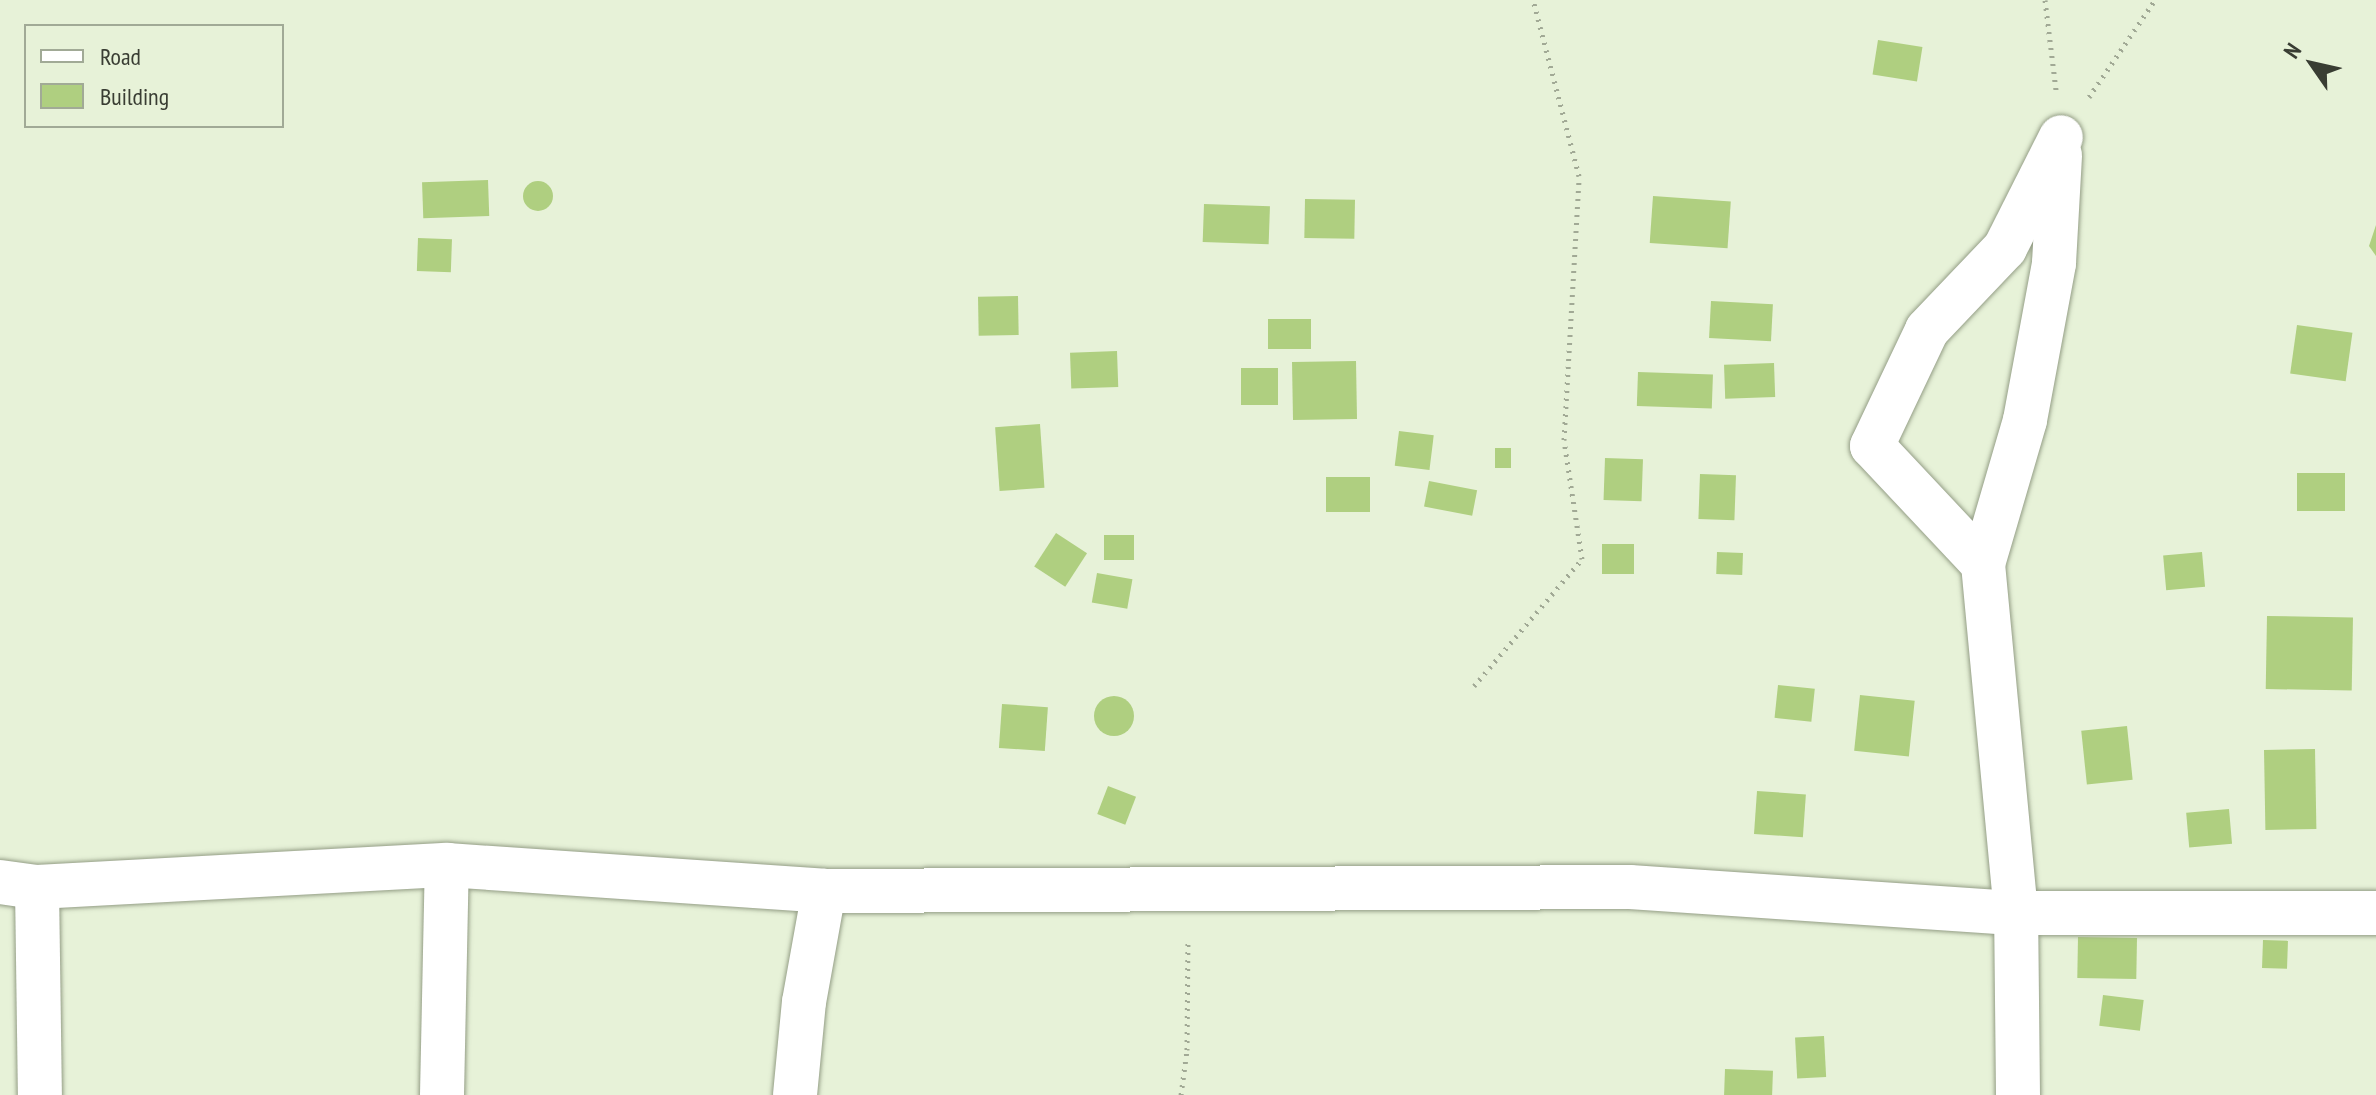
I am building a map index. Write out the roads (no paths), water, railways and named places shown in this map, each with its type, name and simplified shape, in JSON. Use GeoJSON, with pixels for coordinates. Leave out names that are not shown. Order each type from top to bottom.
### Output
{"type":"FeatureCollection","features":[{"type":"Feature","properties":{"kind":"street"},"geometry":{"type":"LineString","coordinates":[[1983,564],[1872,446],[1927,330],[2005,248],[2061,137],[2054,263],[2025,420],[1983,564],[2016,913],[2018,1095]]}},
{"type":"Feature","properties":{"kind":"street"},"geometry":{"type":"LineString","coordinates":[[40,1095],[18,885],[447,865],[824,891],[1630,887],[2016,913],[2376,913]]}},
{"type":"Feature","properties":{"kind":"street"},"geometry":{"type":"LineString","coordinates":[[442,1095],[447,865]]}},
{"type":"Feature","properties":{"kind":"street"},"geometry":{"type":"LineString","coordinates":[[795,1095],[804,1002],[824,891]]}}]}
